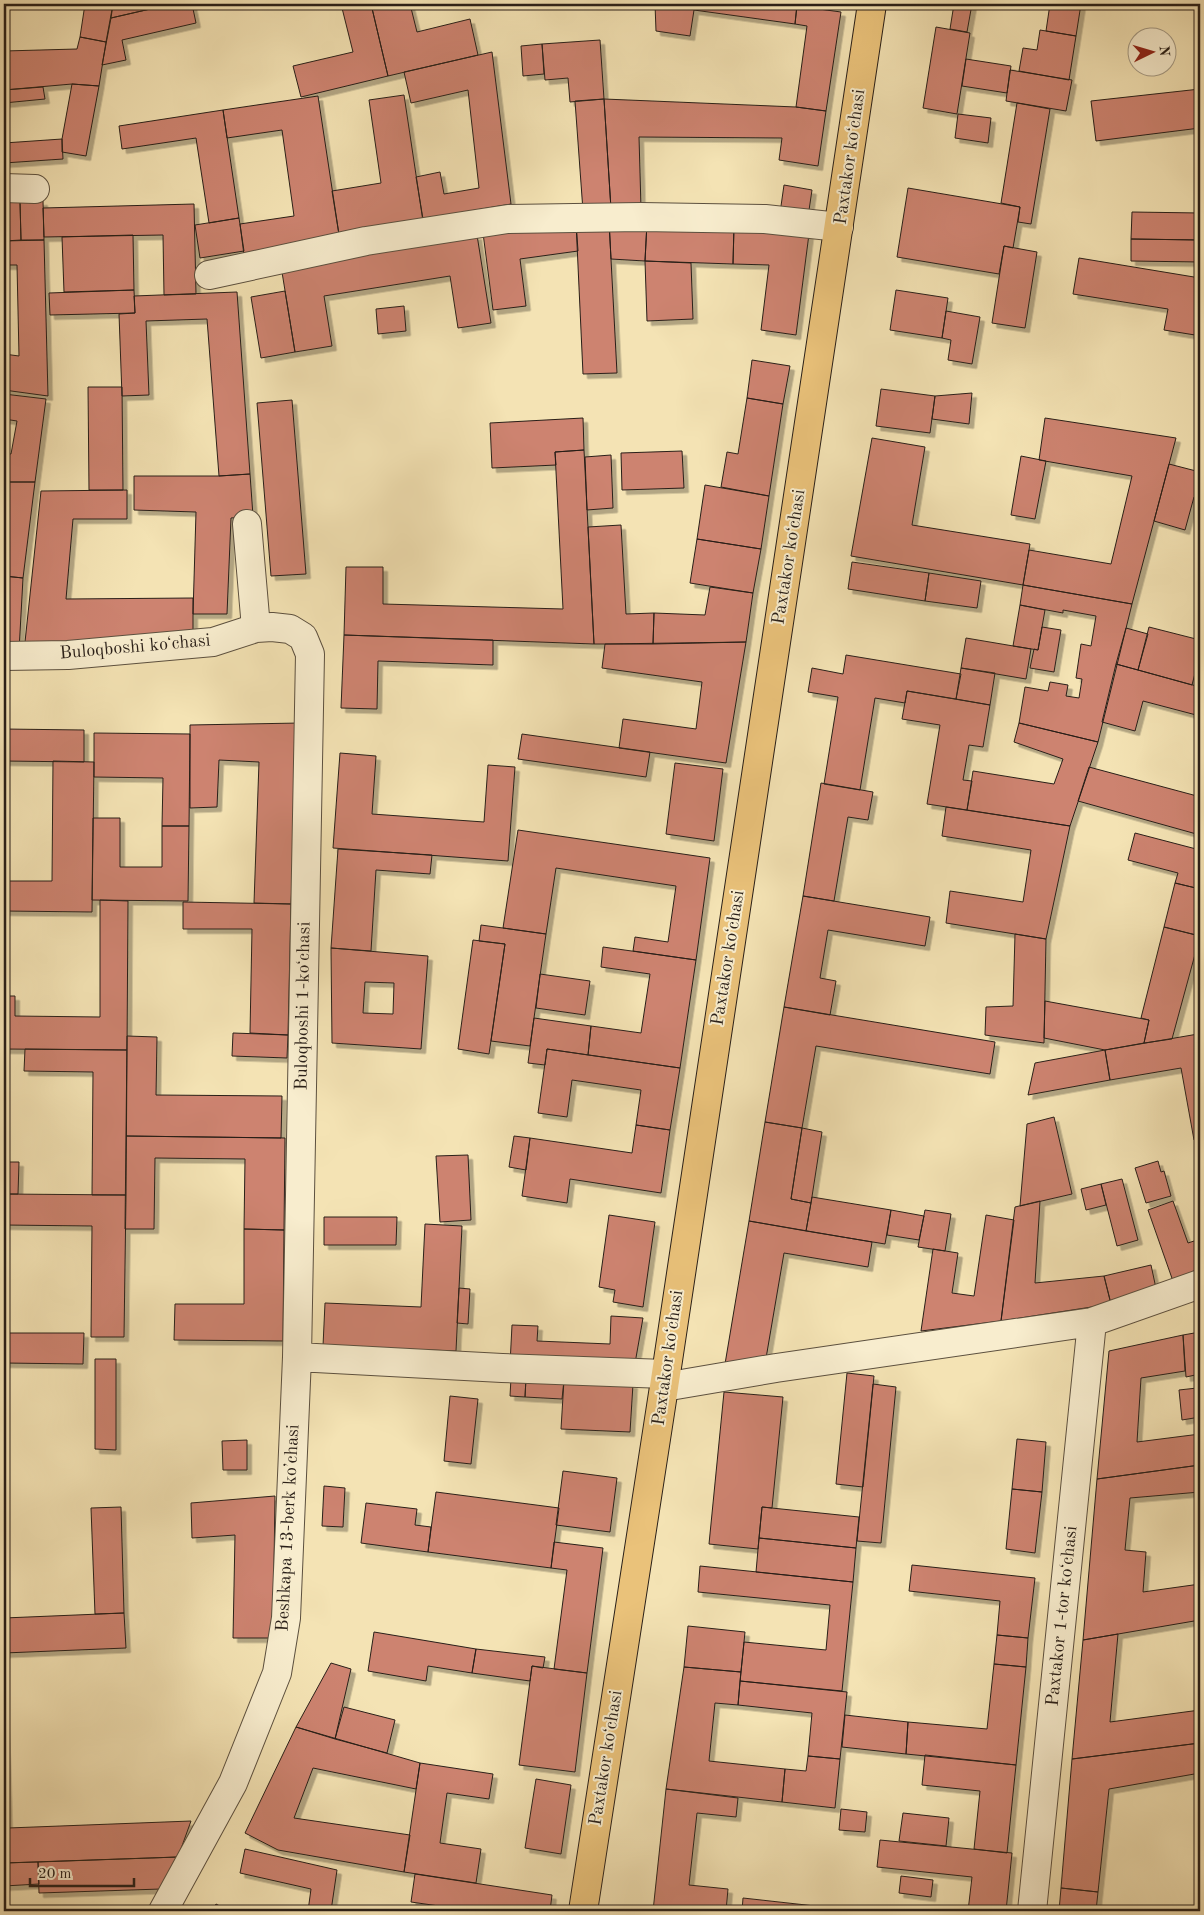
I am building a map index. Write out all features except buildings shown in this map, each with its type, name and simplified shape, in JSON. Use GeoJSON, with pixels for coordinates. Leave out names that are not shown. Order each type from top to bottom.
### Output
{"type":"FeatureCollection","features":[{"type":"Feature","properties":{"kind":"main road","name":"Paxtakor koʻchasi"},"geometry":{"type":"LineString","coordinates":[[582,1911],[872,4]]}},
{"type":"Feature","properties":{"kind":"street"},"geometry":{"type":"LineString","coordinates":[[4,188],[35,189]]}},
{"type":"Feature","properties":{"kind":"street"},"geometry":{"type":"LineString","coordinates":[[209,275],[366,241],[508,219],[641,217],[755,219],[839,227]]}},
{"type":"Feature","properties":{"kind":"street"},"geometry":{"type":"LineString","coordinates":[[247,524],[256,628]]}},
{"type":"Feature","properties":{"kind":"street","name":"Buloqboshi koʻchasi"},"geometry":{"type":"LineString","coordinates":[[4,656],[68,655],[213,642],[256,628],[290,629],[303,638],[310,654]]}},
{"type":"Feature","properties":{"kind":"street","name":"Buloqboshi 1-koʻchasi"},"geometry":{"type":"LineString","coordinates":[[297,1357],[310,654]]}},
{"type":"Feature","properties":{"kind":"street"},"geometry":{"type":"LineString","coordinates":[[297,1357],[502,1368],[664,1381],[776,1368],[1092,1322],[1200,1284]]}},
{"type":"Feature","properties":{"kind":"street","name":"Paxtakor 1-tor koʻchasi"},"geometry":{"type":"LineString","coordinates":[[1032,1911],[1092,1322]]}},
{"type":"Feature","properties":{"kind":"street","name":"Beshkapa 13-berk koʼchasi"},"geometry":{"type":"LineString","coordinates":[[163,1911],[233,1783],[277,1673],[286,1618],[297,1357]]}}]}
